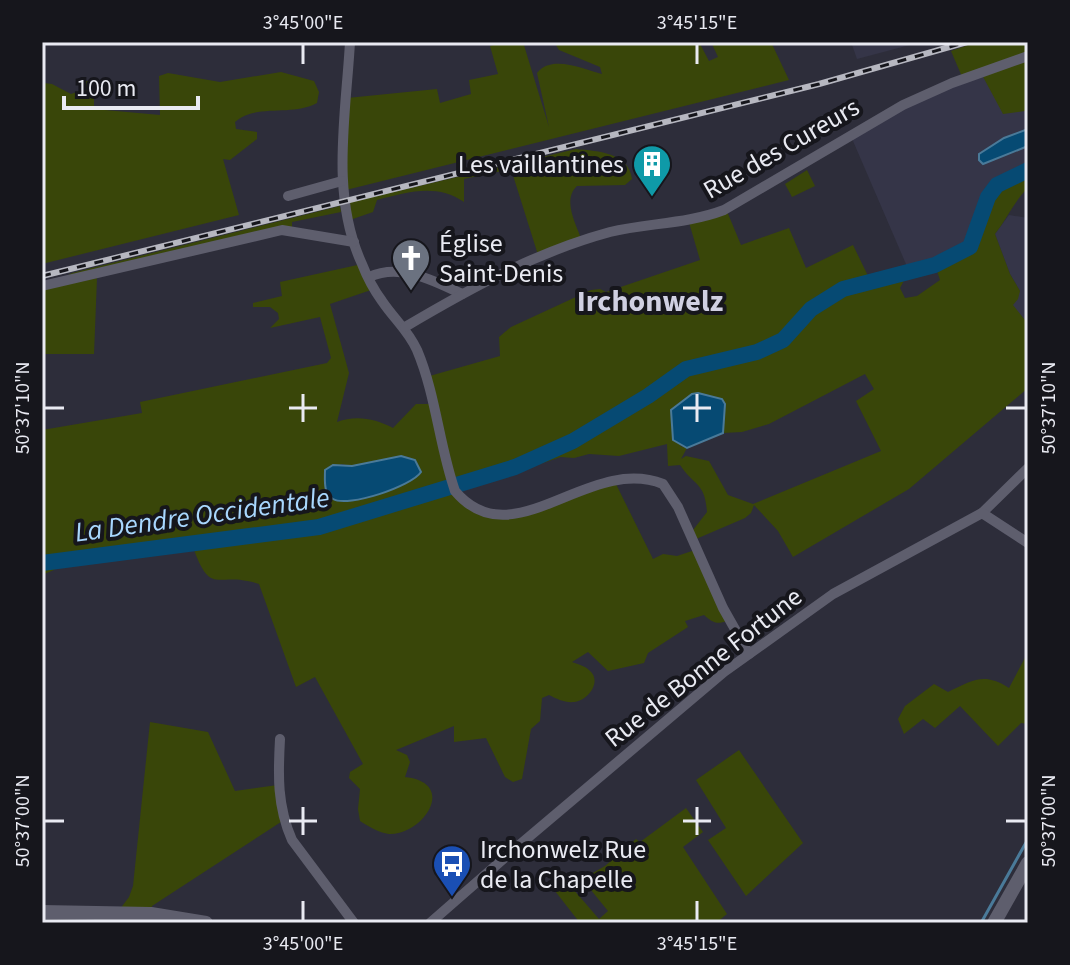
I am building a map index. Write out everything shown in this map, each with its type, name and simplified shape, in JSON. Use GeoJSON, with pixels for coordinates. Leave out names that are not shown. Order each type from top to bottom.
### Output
{"type":"FeatureCollection","features":[{"type":"Feature","properties":{"kind":"street"},"geometry":{"type":"LineString","coordinates":[[350,42],[343,201],[354,242],[369,277],[384,304],[405,327],[426,377],[455,491],[468,504],[479,509],[515,515],[608,481],[638,479],[663,484],[678,507],[723,608],[749,654]]}},
{"type":"Feature","properties":{"kind":"street","name":"Rue des Cureurs"},"geometry":{"type":"LineString","coordinates":[[405,327],[498,273],[582,241],[628,228],[707,216],[724,210],[903,105],[952,83],[1028,56]]}},
{"type":"Feature","properties":{"kind":"street"},"geometry":{"type":"LineString","coordinates":[[288,196],[342,181]]}},
{"type":"Feature","properties":{"kind":"street"},"geometry":{"type":"LineString","coordinates":[[42,286],[282,230],[354,242]]}},
{"type":"Feature","properties":{"kind":"street"},"geometry":{"type":"LineString","coordinates":[[369,277],[387,272],[411,273],[462,294]]}},
{"type":"Feature","properties":{"kind":"street","name":"Rue de Bonne Fortune"},"geometry":{"type":"LineString","coordinates":[[430,923],[674,712],[749,654],[833,594],[982,513],[1028,468]]}},
{"type":"Feature","properties":{"kind":"street"},"geometry":{"type":"LineString","coordinates":[[982,513],[1028,543]]}},
{"type":"Feature","properties":{"kind":"street"},"geometry":{"type":"LineString","coordinates":[[280,739],[278,785],[292,840],[354,923]]}},
{"type":"Feature","properties":{"kind":"street"},"geometry":{"type":"LineString","coordinates":[[994,923],[1028,863]]}},
{"type":"Feature","properties":{"kind":"street"},"geometry":{"type":"LineString","coordinates":[[42,912],[151,914],[206,923]]}},
{"type":"Feature","properties":{"kind":"shaded area"},"geometry":{"type":"Polygon","coordinates":[[[851,42],[921,42],[857,59],[851,42]]]}},
{"type":"Feature","properties":{"kind":"shaded area"},"geometry":{"type":"Polygon","coordinates":[[[981,73],[1028,113],[1028,170],[998,185],[988,197],[970,247],[935,265],[909,271],[850,134],[981,73]]]}},
{"type":"Feature","properties":{"kind":"shaded area"},"geometry":{"type":"Polygon","coordinates":[[[1009,215],[1028,218],[1028,324],[1012,305],[1020,291],[995,234],[1009,215]]]}},
{"type":"Feature","properties":{"kind":"green space"},"geometry":{"type":"Polygon","coordinates":[[[503,42],[523,42],[549,127],[537,73],[543,67],[551,64],[577,66],[602,74],[600,67],[559,50],[554,42],[699,42],[709,61],[718,57],[711,42],[771,42],[789,80],[346,190],[347,98],[437,89],[440,103],[471,94],[469,80],[498,74],[490,46],[503,42]]]}},
{"type":"Feature","properties":{"kind":"green space"},"geometry":{"type":"Polygon","coordinates":[[[977,42],[1028,42],[1028,113],[1003,114],[981,73],[963,79],[951,51],[977,42]]]}},
{"type":"Feature","properties":{"kind":"green space"},"geometry":{"type":"Polygon","coordinates":[[[281,72],[314,81],[319,92],[317,103],[297,109],[253,113],[235,122],[236,129],[257,132],[257,139],[230,160],[223,159],[239,215],[42,264],[44,83],[71,94],[82,90],[85,81],[94,81],[94,109],[160,115],[159,76],[168,73],[220,82],[281,72]]]}},
{"type":"Feature","properties":{"kind":"green space"},"geometry":{"type":"Polygon","coordinates":[[[576,149],[612,155],[630,170],[632,179],[625,185],[577,186],[570,205],[582,241],[539,258],[511,169],[464,179],[464,202],[433,191],[411,192],[377,200],[373,212],[347,221],[347,203],[576,149]]]}},
{"type":"Feature","properties":{"kind":"green space"},"geometry":{"type":"Polygon","coordinates":[[[807,170],[815,186],[792,197],[785,184],[807,170]]]}},
{"type":"Feature","properties":{"kind":"green space"},"geometry":{"type":"Polygon","coordinates":[[[1028,170],[1028,188],[995,234],[1020,291],[1013,305],[1028,324],[1028,388],[909,489],[793,557],[778,531],[754,505],[745,518],[696,539],[693,530],[707,512],[704,495],[680,465],[668,466],[667,444],[619,456],[589,454],[561,457],[540,464],[530,460],[454,485],[459,501],[506,515],[614,480],[653,559],[663,554],[677,556],[695,550],[727,621],[714,622],[704,615],[685,621],[688,627],[648,653],[644,663],[608,671],[588,652],[572,662],[593,674],[592,690],[574,702],[549,695],[542,698],[540,721],[531,729],[522,779],[513,782],[505,777],[486,738],[454,742],[454,726],[396,750],[407,755],[410,762],[405,777],[421,781],[430,789],[432,798],[423,818],[401,832],[385,833],[360,821],[360,789],[349,778],[350,772],[363,764],[315,677],[296,687],[259,584],[210,577],[198,560],[191,542],[67,558],[54,570],[42,575],[42,430],[142,413],[140,402],[327,363],[331,358],[320,317],[270,328],[279,319],[278,313],[270,307],[253,307],[253,303],[282,296],[280,282],[362,264],[374,289],[330,304],[349,373],[337,422],[365,419],[393,428],[416,404],[433,404],[426,377],[500,356],[499,337],[511,327],[591,290],[606,292],[700,260],[688,219],[726,209],[741,245],[789,228],[806,268],[853,245],[870,280],[909,271],[900,288],[905,298],[917,296],[940,280],[935,265],[970,247],[988,197],[997,185],[1028,170]],[[865,374],[769,424],[742,432],[723,433],[725,404],[680,446],[687,448],[681,459],[686,456],[709,461],[728,495],[753,504],[881,451],[856,401],[874,389],[865,374]],[[409,457],[352,466],[341,464],[336,501],[418,464],[409,457]]]}},
{"type":"Feature","properties":{"kind":"green space"},"geometry":{"type":"Polygon","coordinates":[[[340,206],[341,212],[292,222],[292,229],[53,283],[72,273],[340,206]]]}},
{"type":"Feature","properties":{"kind":"green space"},"geometry":{"type":"Polygon","coordinates":[[[97,278],[94,354],[42,354],[42,290],[97,278]]]}},
{"type":"Feature","properties":{"kind":"green space"},"geometry":{"type":"Polygon","coordinates":[[[1028,652],[1028,724],[1021,723],[998,746],[960,706],[935,728],[923,719],[904,734],[898,719],[905,706],[934,684],[948,692],[972,681],[985,679],[1009,688],[1028,652]]]}},
{"type":"Feature","properties":{"kind":"green space"},"geometry":{"type":"Polygon","coordinates":[[[150,722],[208,732],[235,791],[278,785],[284,820],[152,906],[151,914],[117,913],[133,886],[150,722]]]}},
{"type":"Feature","properties":{"kind":"green space"},"geometry":{"type":"Polygon","coordinates":[[[739,750],[803,843],[746,896],[708,840],[726,828],[696,780],[739,750]]]}},
{"type":"Feature","properties":{"kind":"green space"},"geometry":{"type":"Polygon","coordinates":[[[686,808],[703,832],[683,847],[727,914],[716,923],[580,923],[555,891],[567,882],[599,919],[608,911],[582,879],[605,866],[636,839],[640,842],[686,808]]]}},
{"type":"Feature","properties":{"kind":"water"},"geometry":{"type":"Polygon","coordinates":[[[1028,129],[1028,146],[983,164],[979,160],[979,154],[1004,138],[1028,129]]]}},
{"type":"Feature","properties":{"kind":"water"},"geometry":{"type":"Polygon","coordinates":[[[698,393],[722,399],[725,404],[723,433],[687,448],[673,440],[671,410],[698,393]]]}},
{"type":"Feature","properties":{"kind":"water"},"geometry":{"type":"Polygon","coordinates":[[[401,456],[415,460],[421,472],[406,483],[352,501],[333,499],[328,493],[325,470],[333,465],[352,466],[401,456]]]}},
{"type":"Feature","properties":{"kind":"waterway","name":"La Dendre Occidentale"},"geometry":{"type":"LineString","coordinates":[[42,563],[319,527],[515,467],[573,441],[686,369],[757,352],[783,340],[811,309],[843,289],[935,265],[970,247],[988,197],[997,185],[1028,170]]}},
{"type":"Feature","properties":{"kind":"waterway"},"geometry":{"type":"LineString","coordinates":[[981,923],[1028,839]]}},
{"type":"Feature","properties":{"kind":"railway"},"geometry":{"type":"LineString","coordinates":[[42,276],[819,84],[967,42]]}},
{"type":"Feature","properties":{"kind":"place","name":"Les vaillantines"},"geometry":{"type":"Point","coordinates":[652,198]}},
{"type":"Feature","properties":{"kind":"place","name":"Église Saint-Denis"},"geometry":{"type":"Point","coordinates":[411,292]}},
{"type":"Feature","properties":{"kind":"place","name":"Irchonwelz Rue de la Chapelle"},"geometry":{"type":"Point","coordinates":[452,898]}},
{"type":"Feature","properties":{"kind":"district","name":"Irchonwelz"},"geometry":{"type":"Point","coordinates":[650,301]}}]}
